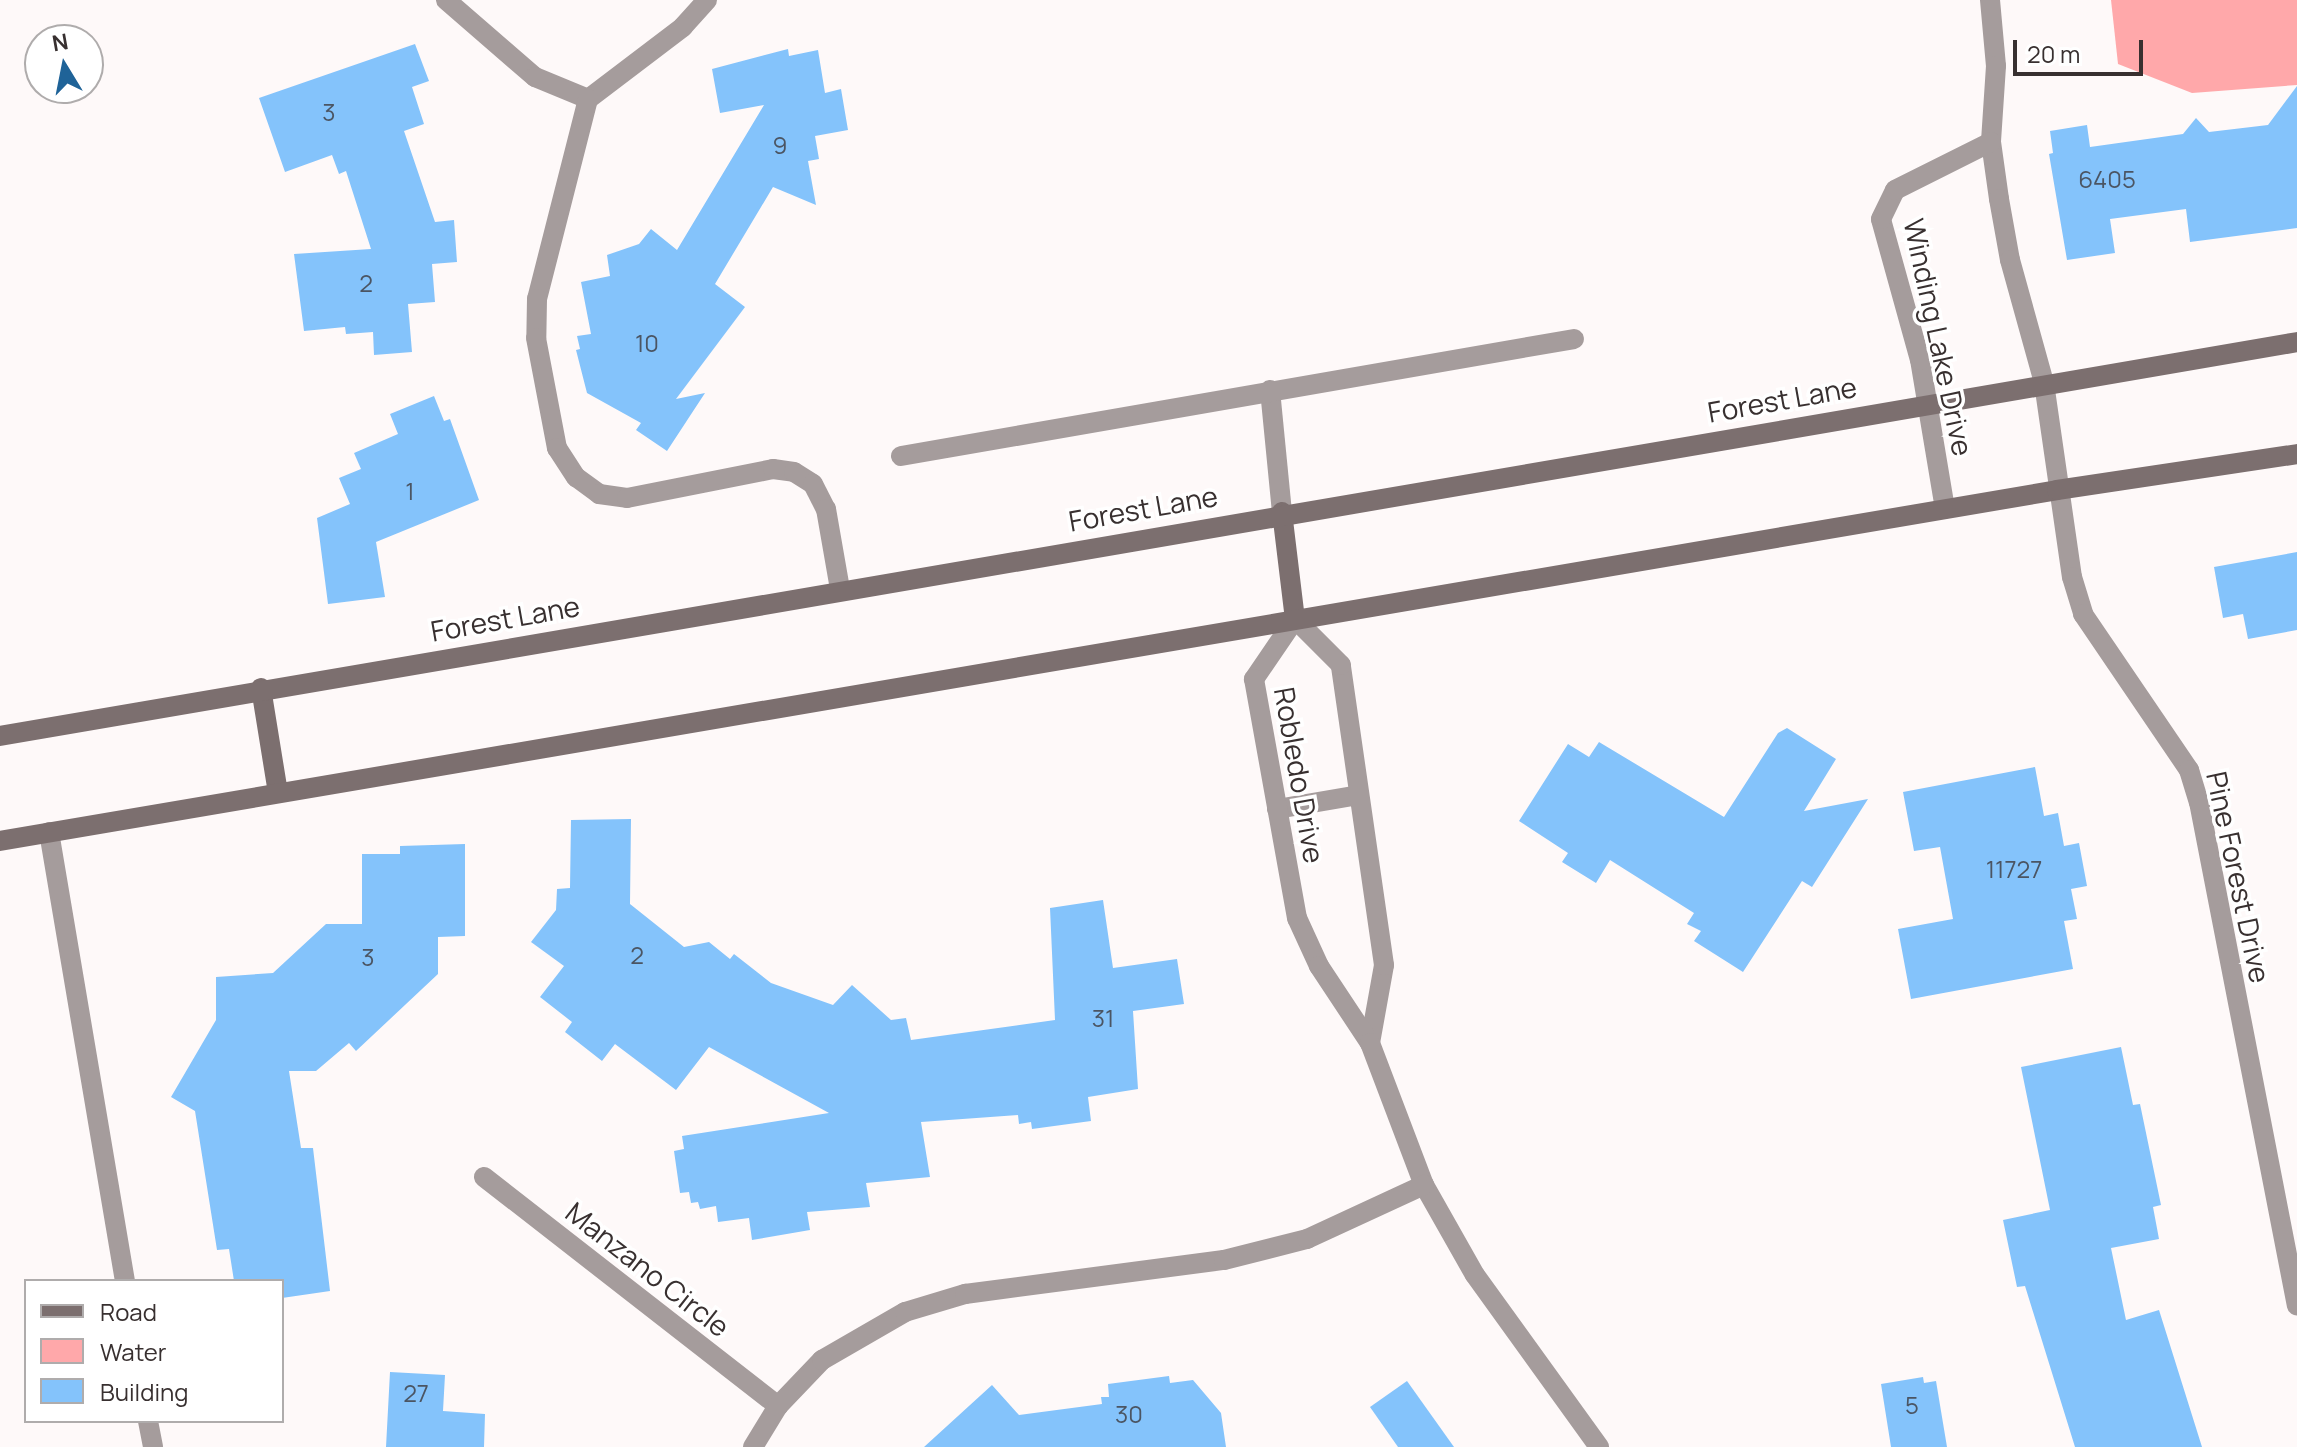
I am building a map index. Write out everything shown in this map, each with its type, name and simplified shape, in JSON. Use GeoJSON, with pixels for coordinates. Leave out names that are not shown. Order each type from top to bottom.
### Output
{"type":"FeatureCollection","features":[{"type":"Feature","properties":{"kind":"main road","name":"Forest Lane"},"geometry":{"type":"LineString","coordinates":[[0,736],[1282,512],[2297,342]]}},
{"type":"Feature","properties":{"kind":"main road"},"geometry":{"type":"LineString","coordinates":[[0,841],[2057,490],[2297,454]]}},
{"type":"Feature","properties":{"kind":"main road"},"geometry":{"type":"LineString","coordinates":[[1282,512],[1295,619]]}},
{"type":"Feature","properties":{"kind":"main road"},"geometry":{"type":"LineString","coordinates":[[261,688],[278,793]]}},
{"type":"Feature","properties":{"kind":"street"},"geometry":{"type":"LineString","coordinates":[[446,0],[535,77],[588,99]]}},
{"type":"Feature","properties":{"kind":"street"},"geometry":{"type":"LineString","coordinates":[[707,0],[683,27],[588,99],[537,299],[536,338],[557,448],[576,477],[599,494],[627,498],[773,469],[794,472],[813,484],[826,509],[840,589]]}},
{"type":"Feature","properties":{"kind":"street"},"geometry":{"type":"LineString","coordinates":[[1990,0],[1996,66],[1991,142],[2010,260],[2044,383],[2057,490]]}},
{"type":"Feature","properties":{"kind":"street","name":"Winding Lake Drive"},"geometry":{"type":"LineString","coordinates":[[1945,509],[1929,403],[1881,219],[1895,190],[1991,142]]}},
{"type":"Feature","properties":{"kind":"street"},"geometry":{"type":"LineString","coordinates":[[901,456],[1574,339]]}},
{"type":"Feature","properties":{"kind":"street"},"geometry":{"type":"LineString","coordinates":[[1270,390],[1282,512]]}},
{"type":"Feature","properties":{"kind":"street","name":"Pine Forest Drive"},"geometry":{"type":"LineString","coordinates":[[2057,490],[2083,614],[2189,770],[2199,802],[2297,1306]]}},
{"type":"Feature","properties":{"kind":"street","name":"Robledo Drive"},"geometry":{"type":"LineString","coordinates":[[1370,1043],[1384,965],[1341,665],[1295,619],[1254,679],[1297,918],[1319,966],[1370,1043],[1424,1185],[1524,1350],[1599,1447]]}},
{"type":"Feature","properties":{"kind":"street"},"geometry":{"type":"LineString","coordinates":[[1277,809],[1359,795]]}},
{"type":"Feature","properties":{"kind":"street"},"geometry":{"type":"LineString","coordinates":[[49,832],[125,1279]]}},
{"type":"Feature","properties":{"kind":"street","name":"Manzano Circle"},"geometry":{"type":"LineString","coordinates":[[484,1177],[778,1406]]}},
{"type":"Feature","properties":{"kind":"street"},"geometry":{"type":"LineString","coordinates":[[753,1447],[778,1406],[822,1360],[905,1312],[965,1294],[1224,1260],[1348,1222],[1424,1185]]}},
{"type":"Feature","properties":{"kind":"street"},"geometry":{"type":"LineString","coordinates":[[148,1423],[153,1447]]}},
{"type":"Feature","properties":{"kind":"water"},"geometry":{"type":"Polygon","coordinates":[[[2111,0],[2297,0],[2297,85],[2192,93],[2118,64],[2111,0]]]}},
{"type":"Feature","properties":{"kind":"building"},"geometry":{"type":"Polygon","coordinates":[[[415,44],[429,81],[412,87],[424,124],[404,131],[435,222],[454,220],[457,262],[432,264],[435,302],[408,304],[412,352],[374,355],[373,332],[346,334],[345,327],[304,331],[294,254],[371,249],[346,171],[339,174],[332,155],[285,172],[259,98],[415,44]]]}},
{"type":"Feature","properties":{"kind":"building"},"geometry":{"type":"Polygon","coordinates":[[[788,49],[789,56],[818,50],[825,93],[841,89],[848,130],[815,136],[819,159],[808,161],[816,205],[773,187],[715,284],[745,307],[676,399],[705,393],[667,451],[636,430],[641,423],[587,393],[576,350],[580,349],[577,336],[591,334],[581,282],[610,276],[607,255],[639,244],[651,229],[677,250],[764,105],[720,113],[712,69],[788,49]]]}},
{"type":"Feature","properties":{"kind":"building"},"geometry":{"type":"Polygon","coordinates":[[[2297,86],[2297,228],[2190,242],[2186,209],[2110,219],[2115,253],[2067,260],[2049,154],[2053,153],[2050,131],[2087,125],[2090,147],[2183,134],[2196,118],[2209,132],[2268,125],[2297,86]]]}},
{"type":"Feature","properties":{"kind":"building"},"geometry":{"type":"Polygon","coordinates":[[[434,396],[444,421],[450,419],[479,500],[376,542],[385,597],[328,604],[317,518],[350,504],[339,478],[361,469],[354,453],[398,434],[390,414],[434,396]]]}},
{"type":"Feature","properties":{"kind":"building"},"geometry":{"type":"Polygon","coordinates":[[[2297,552],[2297,630],[2248,639],[2243,614],[2223,618],[2214,567],[2297,552]]]}},
{"type":"Feature","properties":{"kind":"building"},"geometry":{"type":"Polygon","coordinates":[[[1787,728],[1836,759],[1804,811],[1868,799],[1812,887],[1802,881],[1743,972],[1694,941],[1701,931],[1687,924],[1694,913],[1610,860],[1596,883],[1562,862],[1568,853],[1519,821],[1568,744],[1589,757],[1599,742],[1724,817],[1778,733],[1787,728]]]}},
{"type":"Feature","properties":{"kind":"building"},"geometry":{"type":"Polygon","coordinates":[[[2035,767],[2044,816],[2058,813],[2064,846],[2079,843],[2087,886],[2071,889],[2077,919],[2064,921],[2073,969],[1911,999],[1898,929],[1953,919],[1940,847],[1914,851],[1903,792],[2035,767]]]}},
{"type":"Feature","properties":{"kind":"building"},"geometry":{"type":"Polygon","coordinates":[[[631,819],[630,904],[684,947],[709,942],[730,959],[734,954],[771,983],[833,1005],[852,985],[891,1020],[906,1018],[911,1040],[1055,1020],[1050,908],[1103,900],[1113,968],[1177,959],[1184,1004],[1133,1011],[1138,1089],[1088,1097],[1091,1121],[1032,1129],[1031,1122],[1019,1124],[1018,1115],[921,1122],[930,1177],[866,1183],[870,1207],[807,1212],[810,1230],[752,1240],[749,1218],[718,1222],[716,1206],[700,1209],[698,1202],[691,1203],[689,1192],[680,1193],[674,1151],[684,1149],[682,1136],[829,1113],[709,1047],[676,1090],[615,1044],[602,1061],[565,1032],[572,1022],[540,997],[564,966],[531,942],[556,910],[557,889],[570,888],[571,820],[631,819]]]}},
{"type":"Feature","properties":{"kind":"building"},"geometry":{"type":"Polygon","coordinates":[[[465,844],[465,936],[438,937],[438,974],[356,1051],[349,1043],[316,1071],[289,1071],[301,1148],[313,1148],[330,1291],[284,1298],[284,1279],[234,1279],[229,1249],[217,1250],[195,1111],[171,1097],[216,1020],[216,977],[273,973],[326,924],[362,924],[362,854],[400,854],[400,846],[465,844]]]}},
{"type":"Feature","properties":{"kind":"building"},"geometry":{"type":"Polygon","coordinates":[[[2121,1047],[2133,1105],[2140,1104],[2161,1205],[2153,1207],[2159,1239],[2111,1248],[2126,1320],[2159,1310],[2202,1447],[2075,1447],[2025,1286],[2017,1287],[2003,1220],[2050,1210],[2021,1067],[2121,1047]]]}},
{"type":"Feature","properties":{"kind":"building"},"geometry":{"type":"Polygon","coordinates":[[[390,1372],[445,1375],[443,1411],[485,1414],[484,1447],[386,1447],[390,1372]]]}},
{"type":"Feature","properties":{"kind":"building"},"geometry":{"type":"Polygon","coordinates":[[[1169,1376],[1170,1383],[1193,1380],[1221,1413],[1226,1447],[924,1447],[992,1385],[1019,1415],[1102,1404],[1101,1397],[1109,1397],[1108,1384],[1169,1376]]]}},
{"type":"Feature","properties":{"kind":"building"},"geometry":{"type":"Polygon","coordinates":[[[1923,1377],[1924,1383],[1936,1381],[1947,1447],[1891,1447],[1881,1384],[1923,1377]]]}},
{"type":"Feature","properties":{"kind":"building"},"geometry":{"type":"Polygon","coordinates":[[[1407,1381],[1454,1447],[1398,1447],[1370,1407],[1407,1381]]]}}]}
